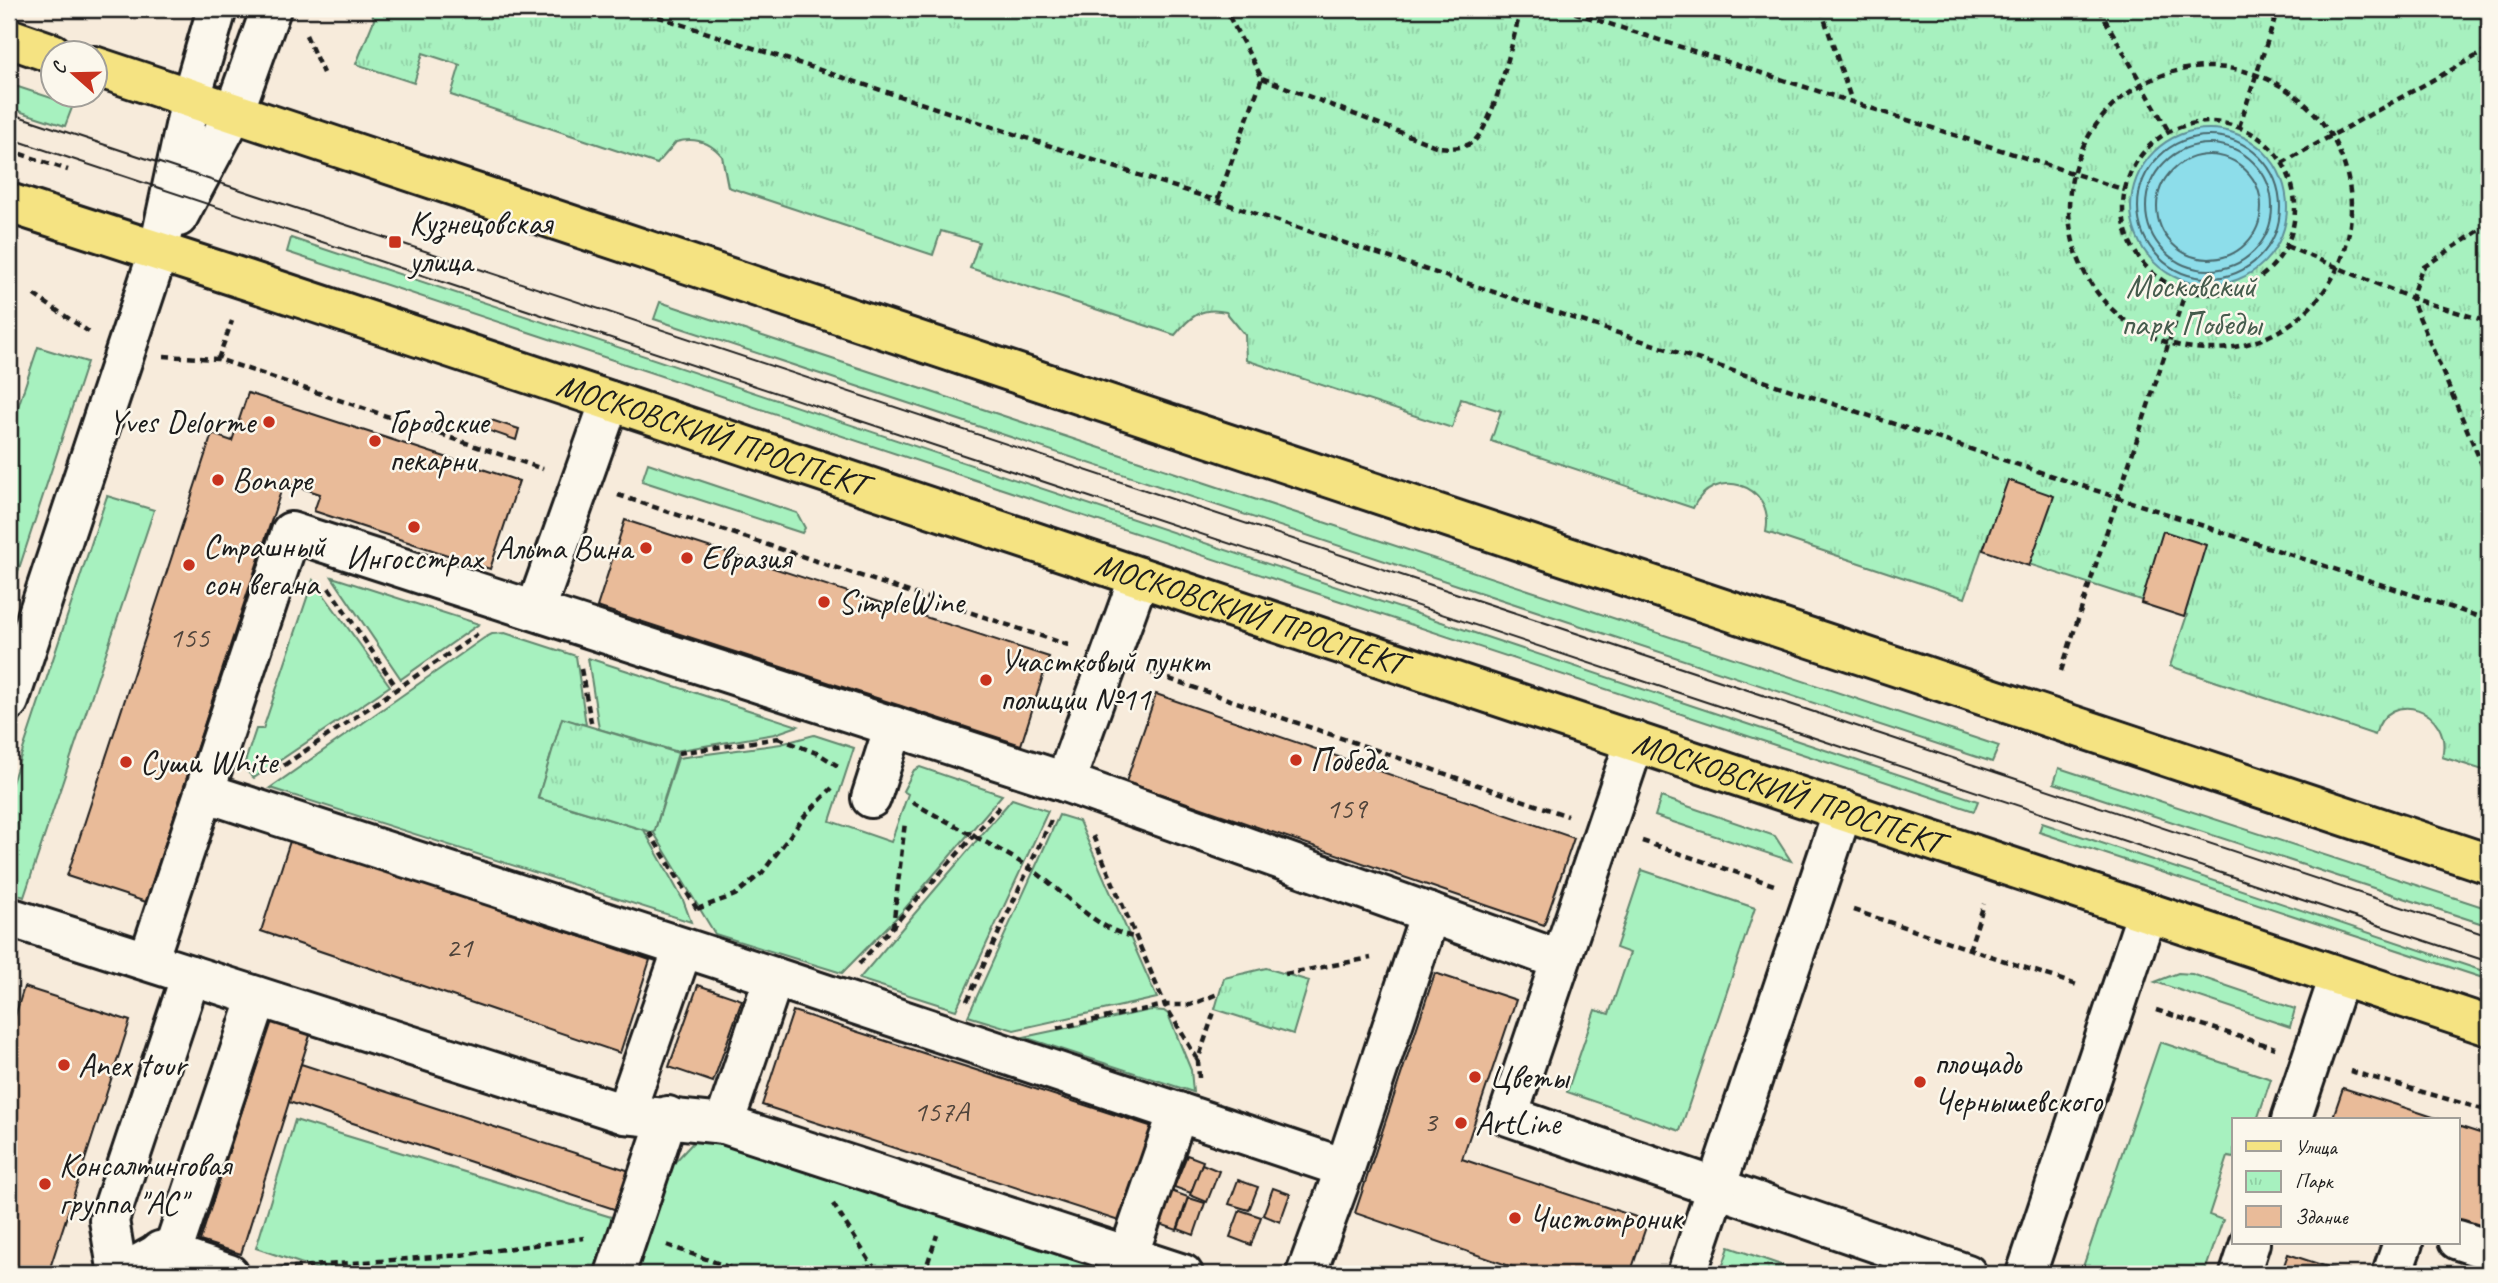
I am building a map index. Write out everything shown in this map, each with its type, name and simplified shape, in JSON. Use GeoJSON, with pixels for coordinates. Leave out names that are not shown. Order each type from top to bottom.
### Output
{"type":"FeatureCollection","features":[{"type":"Feature","properties":{"kind":"main road"},"geometry":{"type":"LineString","coordinates":[[9,38],[38,47]]}},
{"type":"Feature","properties":{"kind":"main road"},"geometry":{"type":"LineString","coordinates":[[108,71],[2489,864]]}},
{"type":"Feature","properties":{"kind":"main road","name":"МОСКОВСКИЙ ПРОСПЕКТ"},"geometry":{"type":"LineString","coordinates":[[9,203],[2489,1026]]}},
{"type":"Feature","properties":{"kind":"street"},"geometry":{"type":"LineString","coordinates":[[9,701],[158,253],[191,98],[217,9]]}},
{"type":"Feature","properties":{"kind":"street"},"geometry":{"type":"LineString","coordinates":[[158,253],[286,17]]}},
{"type":"Feature","properties":{"kind":"street"},"geometry":{"type":"LineString","coordinates":[[529,607],[581,482],[610,401]]}},
{"type":"Feature","properties":{"kind":"street"},"geometry":{"type":"LineString","coordinates":[[148,961],[219,797],[291,532],[572,620],[1059,780],[1560,960]]}},
{"type":"Feature","properties":{"kind":"street"},"geometry":{"type":"LineString","coordinates":[[1059,780],[1109,659],[1139,577]]}},
{"type":"Feature","properties":{"kind":"street"},"geometry":{"type":"LineString","coordinates":[[864,784],[894,726]]}},
{"type":"Feature","properties":{"kind":"street"},"geometry":{"type":"LineString","coordinates":[[1635,741],[1508,1116],[1715,1190],[1967,1274]]}},
{"type":"Feature","properties":{"kind":"street"},"geometry":{"type":"LineString","coordinates":[[219,797],[774,977],[1345,1168]]}},
{"type":"Feature","properties":{"kind":"street"},"geometry":{"type":"LineString","coordinates":[[1687,1274],[1843,810]]}},
{"type":"Feature","properties":{"kind":"street"},"geometry":{"type":"LineString","coordinates":[[2026,1274],[2147,912]]}},
{"type":"Feature","properties":{"kind":"street"},"geometry":{"type":"LineString","coordinates":[[1306,1274],[1345,1168],[1430,913]]}},
{"type":"Feature","properties":{"kind":"street"},"geometry":{"type":"LineString","coordinates":[[9,917],[625,1114],[667,1116],[724,1124],[1183,1274]]}},
{"type":"Feature","properties":{"kind":"street"},"geometry":{"type":"LineString","coordinates":[[625,1114],[697,952]]}},
{"type":"Feature","properties":{"kind":"street"},"geometry":{"type":"LineString","coordinates":[[191,975],[109,1220],[119,1274],[175,1244],[258,996]]}},
{"type":"Feature","properties":{"kind":"street"},"geometry":{"type":"LineString","coordinates":[[724,1124],[774,977]]}},
{"type":"Feature","properties":{"kind":"street"},"geometry":{"type":"LineString","coordinates":[[2292,1118],[2339,977]]}},
{"type":"Feature","properties":{"kind":"street"},"geometry":{"type":"LineString","coordinates":[[615,1274],[667,1116]]}},
{"type":"Feature","properties":{"kind":"street"},"geometry":{"type":"LineString","coordinates":[[1128,1256],[1190,1116]]}},
{"type":"Feature","properties":{"kind":"street"},"geometry":{"type":"LineString","coordinates":[[2460,1241],[2489,1250]]}},
{"type":"Feature","properties":{"kind":"street"},"geometry":{"type":"LineString","coordinates":[[2240,1274],[2250,1244]]}},
{"type":"Feature","properties":{"kind":"street"},"geometry":{"type":"LineString","coordinates":[[2392,1274],[2403,1244]]}},
{"type":"Feature","properties":{"kind":"street"},"geometry":{"type":"LineString","coordinates":[[160,1251],[226,1273]]}},
{"type":"Feature","properties":{"kind":"path"},"geometry":{"type":"LineString","coordinates":[[635,9],[2489,620]]}},
{"type":"Feature","properties":{"kind":"path"},"geometry":{"type":"LineString","coordinates":[[1225,9],[1262,78],[1437,147],[1458,148],[1474,142],[1488,123],[1521,9]]}},
{"type":"Feature","properties":{"kind":"path"},"geometry":{"type":"LineString","coordinates":[[1563,9],[2125,190]]}},
{"type":"Feature","properties":{"kind":"path"},"geometry":{"type":"LineString","coordinates":[[1821,9],[1852,102]]}},
{"type":"Feature","properties":{"kind":"path"},"geometry":{"type":"LineString","coordinates":[[2099,9],[2169,132]]}},
{"type":"Feature","properties":{"kind":"path"},"geometry":{"type":"LineString","coordinates":[[2239,127],[2278,9]]}},
{"type":"Feature","properties":{"kind":"path"},"geometry":{"type":"LineString","coordinates":[[286,17],[323,73]]}},
{"type":"Feature","properties":{"kind":"path"},"geometry":{"type":"LineString","coordinates":[[2282,163],[2489,49]]}},
{"type":"Feature","properties":{"kind":"path"},"geometry":{"type":"LineString","coordinates":[[2200,68],[2229,69],[2256,75],[2300,99],[2331,137],[2347,175],[2351,202],[2347,243],[2337,269],[2313,304],[2291,323],[2266,337],[2225,348],[2197,348],[2168,343],[2126,321],[2102,298],[2084,270],[2071,223],[2074,174],[2084,147],[2099,122],[2120,101],[2143,85],[2171,74],[2200,68]]}},
{"type":"Feature","properties":{"kind":"path"},"geometry":{"type":"LineString","coordinates":[[1218,200],[1262,78]]}},
{"type":"Feature","properties":{"kind":"path"},"geometry":{"type":"LineString","coordinates":[[2199,123],[2239,127],[2260,139],[2282,163],[2291,183],[2294,204],[2286,246],[2266,271],[2239,288],[2207,293],[2186,290],[2157,276],[2136,253],[2124,222],[2125,190],[2137,161],[2151,144],[2169,132],[2199,123]]}},
{"type":"Feature","properties":{"kind":"path"},"geometry":{"type":"LineString","coordinates":[[9,150],[68,170]]}},
{"type":"Feature","properties":{"kind":"path"},"geometry":{"type":"LineString","coordinates":[[2489,224],[2422,268],[2412,298],[2489,481]]}},
{"type":"Feature","properties":{"kind":"path"},"geometry":{"type":"LineString","coordinates":[[2286,246],[2412,298],[2489,322]]}},
{"type":"Feature","properties":{"kind":"path"},"geometry":{"type":"LineString","coordinates":[[2061,671],[2186,290]]}},
{"type":"Feature","properties":{"kind":"path"},"geometry":{"type":"LineString","coordinates":[[34,295],[96,337]]}},
{"type":"Feature","properties":{"kind":"path"},"geometry":{"type":"LineString","coordinates":[[218,359],[232,321]]}},
{"type":"Feature","properties":{"kind":"path"},"geometry":{"type":"LineString","coordinates":[[153,355],[218,359],[1779,886]]}},
{"type":"Feature","properties":{"kind":"path"},"geometry":{"type":"LineString","coordinates":[[291,532],[397,688]]}},
{"type":"Feature","properties":{"kind":"path"},"geometry":{"type":"LineString","coordinates":[[219,797],[529,607]]}},
{"type":"Feature","properties":{"kind":"path"},"geometry":{"type":"LineString","coordinates":[[572,620],[592,727]]}},
{"type":"Feature","properties":{"kind":"path"},"geometry":{"type":"LineString","coordinates":[[678,753],[790,735]]}},
{"type":"Feature","properties":{"kind":"path"},"geometry":{"type":"LineString","coordinates":[[697,909],[736,895],[762,873],[804,817],[864,784],[818,754],[778,738]]}},
{"type":"Feature","properties":{"kind":"path"},"geometry":{"type":"LineString","coordinates":[[828,996],[893,929],[973,837],[1059,780]]}},
{"type":"Feature","properties":{"kind":"path"},"geometry":{"type":"LineString","coordinates":[[951,1036],[1028,867],[1059,780]]}},
{"type":"Feature","properties":{"kind":"path"},"geometry":{"type":"LineString","coordinates":[[1059,780],[1097,852],[1165,1004],[1198,1060]]}},
{"type":"Feature","properties":{"kind":"path"},"geometry":{"type":"LineString","coordinates":[[893,929],[908,800],[1028,867],[1098,921],[1124,935],[1135,937]]}},
{"type":"Feature","properties":{"kind":"path"},"geometry":{"type":"LineString","coordinates":[[649,832],[697,909],[697,952]]}},
{"type":"Feature","properties":{"kind":"path"},"geometry":{"type":"LineString","coordinates":[[1969,950],[1984,904]]}},
{"type":"Feature","properties":{"kind":"path"},"geometry":{"type":"LineString","coordinates":[[1842,907],[2089,989]]}},
{"type":"Feature","properties":{"kind":"path"},"geometry":{"type":"LineString","coordinates":[[1285,974],[1417,950]]}},
{"type":"Feature","properties":{"kind":"path"},"geometry":{"type":"LineString","coordinates":[[1043,1030],[1165,1004],[1190,1004],[1220,993]]}},
{"type":"Feature","properties":{"kind":"path"},"geometry":{"type":"LineString","coordinates":[[1190,1116],[1198,1060],[1215,1009]]}},
{"type":"Feature","properties":{"kind":"path"},"geometry":{"type":"LineString","coordinates":[[796,1148],[878,1274]]}},
{"type":"Feature","properties":{"kind":"path"},"geometry":{"type":"LineString","coordinates":[[226,1273],[461,1255],[629,1231],[748,1274]]}},
{"type":"Feature","properties":{"kind":"green space","name":"Московский парк Победы"},"geometry":{"type":"Polygon","coordinates":[[[371,9],[2489,9],[2489,772],[2442,757],[2443,740],[2438,726],[2430,716],[2418,710],[2405,708],[2393,711],[2382,720],[2375,735],[2170,666],[2187,615],[1982,549],[1965,598],[1766,532],[1767,515],[1761,501],[1752,491],[1740,486],[1727,484],[1714,487],[1702,495],[1693,508],[1491,441],[1501,411],[1461,399],[1452,428],[1246,360],[1245,335],[1226,312],[1197,314],[1175,335],[970,268],[979,242],[941,231],[933,255],[728,187],[722,156],[701,142],[676,142],[657,164],[451,95],[460,65],[423,53],[414,83],[356,64],[374,20],[371,9]]]}},
{"type":"Feature","properties":{"kind":"green space"},"geometry":{"type":"Polygon","coordinates":[[[9,84],[38,94],[38,108],[72,108],[65,126],[9,108],[9,84]]]}},
{"type":"Feature","properties":{"kind":"green space"},"geometry":{"type":"Polygon","coordinates":[[[291,238],[1978,801],[1974,811],[287,252],[291,238]]]}},
{"type":"Feature","properties":{"kind":"green space"},"geometry":{"type":"Polygon","coordinates":[[[660,302],[1999,746],[1992,762],[654,319],[660,302]]]}},
{"type":"Feature","properties":{"kind":"green space"},"geometry":{"type":"Polygon","coordinates":[[[38,347],[87,362],[9,599],[9,434],[38,347]]]}},
{"type":"Feature","properties":{"kind":"green space"},"geometry":{"type":"Polygon","coordinates":[[[648,463],[797,513],[805,528],[802,533],[642,481],[648,463]]]}},
{"type":"Feature","properties":{"kind":"green space"},"geometry":{"type":"Polygon","coordinates":[[[107,496],[154,510],[24,897],[9,891],[9,792],[107,496]]]}},
{"type":"Feature","properties":{"kind":"green space"},"geometry":{"type":"Polygon","coordinates":[[[332,577],[479,624],[401,679],[332,577]]]}},
{"type":"Feature","properties":{"kind":"green space"},"geometry":{"type":"Polygon","coordinates":[[[313,580],[390,686],[254,778],[243,768],[256,729],[263,729],[313,580]]]}},
{"type":"Feature","properties":{"kind":"green space"},"geometry":{"type":"Polygon","coordinates":[[[505,633],[576,656],[586,725],[562,719],[538,798],[644,830],[683,900],[691,922],[270,788],[484,638],[505,633]]]}},
{"type":"Feature","properties":{"kind":"green space"},"geometry":{"type":"Polygon","coordinates":[[[588,658],[798,726],[775,734],[675,751],[599,729],[588,658]]]}},
{"type":"Feature","properties":{"kind":"green space"},"geometry":{"type":"Polygon","coordinates":[[[562,718],[678,753],[654,833],[538,798],[562,718]]]}},
{"type":"Feature","properties":{"kind":"green space"},"geometry":{"type":"Polygon","coordinates":[[[814,735],[854,748],[830,821],[891,842],[908,794],[903,791],[914,770],[920,767],[1002,795],[902,912],[842,973],[715,934],[654,833],[678,758],[781,744],[814,735]]]}},
{"type":"Feature","properties":{"kind":"green space"},"geometry":{"type":"Polygon","coordinates":[[[2059,768],[2489,909],[2489,926],[2054,783],[2059,768]]]}},
{"type":"Feature","properties":{"kind":"green space"},"geometry":{"type":"Polygon","coordinates":[[[1661,797],[1775,836],[1791,861],[1655,816],[1661,797]]]}},
{"type":"Feature","properties":{"kind":"green space"},"geometry":{"type":"Polygon","coordinates":[[[1012,799],[1048,811],[956,1010],[859,979],[1012,799]]]}},
{"type":"Feature","properties":{"kind":"green space"},"geometry":{"type":"Polygon","coordinates":[[[1059,815],[1079,821],[1157,998],[1014,1030],[968,1016],[1059,815]]]}},
{"type":"Feature","properties":{"kind":"green space"},"geometry":{"type":"Polygon","coordinates":[[[2042,823],[2489,973],[2489,980],[2039,832],[2042,823]]]}},
{"type":"Feature","properties":{"kind":"green space"},"geometry":{"type":"Polygon","coordinates":[[[1642,870],[1755,908],[1680,1131],[1567,1092],[1595,1010],[1609,1014],[1630,953],[1616,948],[1642,870]]]}},
{"type":"Feature","properties":{"kind":"green space"},"geometry":{"type":"Polygon","coordinates":[[[1266,968],[1309,981],[1293,1034],[1215,1009],[1224,978],[1266,968]]]}},
{"type":"Feature","properties":{"kind":"green space"},"geometry":{"type":"Polygon","coordinates":[[[2178,973],[2192,974],[2295,1009],[2290,1027],[2155,982],[2178,973]]]}},
{"type":"Feature","properties":{"kind":"green space"},"geometry":{"type":"Polygon","coordinates":[[[1151,1010],[1168,1014],[1191,1070],[1193,1092],[1024,1037],[1151,1010]]]}},
{"type":"Feature","properties":{"kind":"green space"},"geometry":{"type":"Polygon","coordinates":[[[2160,1042],[2271,1079],[2258,1118],[2232,1118],[2232,1158],[2228,1157],[2209,1215],[2223,1220],[2204,1274],[2103,1274],[2083,1267],[2160,1042]]]}},
{"type":"Feature","properties":{"kind":"green space"},"geometry":{"type":"Polygon","coordinates":[[[295,1120],[621,1220],[700,1135],[1137,1274],[332,1274],[256,1248],[295,1120]]]}},
{"type":"Feature","properties":{"kind":"green space"},"geometry":{"type":"Polygon","coordinates":[[[1729,1247],[1807,1274],[1720,1274],[1729,1247]]]}},
{"type":"Feature","properties":{"kind":"water"},"geometry":{"type":"Polygon","coordinates":[[[2209,129],[2239,135],[2264,152],[2281,177],[2287,207],[2281,237],[2264,262],[2239,279],[2209,285],[2179,279],[2154,262],[2137,237],[2131,207],[2137,177],[2154,152],[2179,135],[2209,129]]]}},
{"type":"Feature","properties":{"kind":"building"},"geometry":{"type":"Polygon","coordinates":[[[248,393],[519,481],[490,569],[314,511],[320,494],[284,482],[146,902],[67,876],[212,434],[232,441],[248,393]]]}},
{"type":"Feature","properties":{"kind":"building"},"geometry":{"type":"Polygon","coordinates":[[[491,420],[519,429],[516,440],[487,430],[491,420]]]}},
{"type":"Feature","properties":{"kind":"building"},"geometry":{"type":"Polygon","coordinates":[[[2008,480],[2054,496],[2029,566],[1983,550],[2008,480]]]}},
{"type":"Feature","properties":{"kind":"building"},"geometry":{"type":"Polygon","coordinates":[[[625,520],[1049,657],[1021,745],[597,607],[625,520]]]}},
{"type":"Feature","properties":{"kind":"building"},"geometry":{"type":"Polygon","coordinates":[[[2163,531],[2206,545],[2184,617],[2141,603],[2163,531]]]}},
{"type":"Feature","properties":{"kind":"building"},"geometry":{"type":"Polygon","coordinates":[[[1156,694],[1574,838],[1544,925],[1126,782],[1156,694]]]}},
{"type":"Feature","properties":{"kind":"building"},"geometry":{"type":"Polygon","coordinates":[[[291,838],[650,960],[620,1053],[261,931],[291,838]]]}},
{"type":"Feature","properties":{"kind":"building"},"geometry":{"type":"Polygon","coordinates":[[[1435,973],[1516,1000],[1462,1159],[1648,1221],[1630,1274],[1533,1274],[1355,1213],[1435,973]]]}},
{"type":"Feature","properties":{"kind":"building"},"geometry":{"type":"Polygon","coordinates":[[[698,985],[742,1000],[713,1082],[669,1067],[698,985]]]}},
{"type":"Feature","properties":{"kind":"building"},"geometry":{"type":"Polygon","coordinates":[[[24,987],[130,1021],[48,1274],[9,1274],[9,1036],[24,987]]]}},
{"type":"Feature","properties":{"kind":"building"},"geometry":{"type":"Polygon","coordinates":[[[793,1011],[1156,1128],[1125,1223],[762,1105],[793,1011]]]}},
{"type":"Feature","properties":{"kind":"building"},"geometry":{"type":"Polygon","coordinates":[[[273,1015],[312,1029],[241,1254],[200,1241],[273,1015]]]}},
{"type":"Feature","properties":{"kind":"building"},"geometry":{"type":"Polygon","coordinates":[[[301,1064],[630,1171],[617,1210],[289,1102],[301,1064]]]}},
{"type":"Feature","properties":{"kind":"building"},"geometry":{"type":"Polygon","coordinates":[[[2343,1088],[2436,1118],[2333,1118],[2343,1088]]]}},
{"type":"Feature","properties":{"kind":"building"},"geometry":{"type":"Polygon","coordinates":[[[2460,1127],[2489,1136],[2489,1234],[2460,1224],[2460,1127]]]}},
{"type":"Feature","properties":{"kind":"building"},"geometry":{"type":"Polygon","coordinates":[[[1187,1155],[1203,1161],[1191,1193],[1174,1187],[1187,1155]]]}},
{"type":"Feature","properties":{"kind":"building"},"geometry":{"type":"Polygon","coordinates":[[[1202,1164],[1219,1171],[1207,1202],[1190,1195],[1202,1164]]]}},
{"type":"Feature","properties":{"kind":"building"},"geometry":{"type":"Polygon","coordinates":[[[1238,1180],[1258,1187],[1249,1210],[1229,1204],[1238,1180]]]}},
{"type":"Feature","properties":{"kind":"building"},"geometry":{"type":"Polygon","coordinates":[[[1273,1188],[1290,1194],[1280,1222],[1263,1215],[1273,1188]]]}},
{"type":"Feature","properties":{"kind":"building"},"geometry":{"type":"Polygon","coordinates":[[[1171,1191],[1188,1197],[1177,1230],[1160,1224],[1171,1191]]]}},
{"type":"Feature","properties":{"kind":"building"},"geometry":{"type":"Polygon","coordinates":[[[1189,1198],[1205,1203],[1194,1235],[1178,1229],[1189,1198]]]}},
{"type":"Feature","properties":{"kind":"building"},"geometry":{"type":"Polygon","coordinates":[[[1240,1210],[1261,1217],[1251,1245],[1230,1237],[1240,1210]]]}},
{"type":"Feature","properties":{"kind":"building"},"geometry":{"type":"Polygon","coordinates":[[[2288,1254],[2349,1274],[2281,1274],[2288,1254]]]}},
{"type":"Feature","properties":{"kind":"tram line"},"geometry":{"type":"LineString","coordinates":[[9,113],[2489,936]]}},
{"type":"Feature","properties":{"kind":"tram line"},"geometry":{"type":"LineString","coordinates":[[9,138],[2489,962]]}},
{"type":"Feature","properties":{"kind":"place","name":"Кузнецовская улица"},"geometry":{"type":"Point","coordinates":[395,242]}},
{"type":"Feature","properties":{"kind":"place","name":"Yves Delorme"},"geometry":{"type":"Point","coordinates":[269,422]}},
{"type":"Feature","properties":{"kind":"place","name":"Городские пекарни"},"geometry":{"type":"Point","coordinates":[375,441]}},
{"type":"Feature","properties":{"kind":"place","name":"Bonape"},"geometry":{"type":"Point","coordinates":[218,480]}},
{"type":"Feature","properties":{"kind":"place","name":"Ингосстрах"},"geometry":{"type":"Point","coordinates":[414,527]}},
{"type":"Feature","properties":{"kind":"place","name":"Альта Вина"},"geometry":{"type":"Point","coordinates":[646,548]}},
{"type":"Feature","properties":{"kind":"place","name":"Евразия"},"geometry":{"type":"Point","coordinates":[687,558]}},
{"type":"Feature","properties":{"kind":"place","name":"Страшный сон вегана"},"geometry":{"type":"Point","coordinates":[189,565]}},
{"type":"Feature","properties":{"kind":"place","name":"SimpleWine"},"geometry":{"type":"Point","coordinates":[824,602]}},
{"type":"Feature","properties":{"kind":"place","name":"Участковый пункт полиции №11"},"geometry":{"type":"Point","coordinates":[986,680]}},
{"type":"Feature","properties":{"kind":"place","name":"Победа"},"geometry":{"type":"Point","coordinates":[1296,760]}},
{"type":"Feature","properties":{"kind":"place","name":"Суши White"},"geometry":{"type":"Point","coordinates":[126,762]}},
{"type":"Feature","properties":{"kind":"place","name":"Anex tour"},"geometry":{"type":"Point","coordinates":[64,1065]}},
{"type":"Feature","properties":{"kind":"place","name":"Цветы"},"geometry":{"type":"Point","coordinates":[1475,1077]}},
{"type":"Feature","properties":{"kind":"place","name":"площадь Чернышевского"},"geometry":{"type":"Point","coordinates":[1920,1082]}},
{"type":"Feature","properties":{"kind":"place","name":"ArtLine"},"geometry":{"type":"Point","coordinates":[1461,1123]}},
{"type":"Feature","properties":{"kind":"place","name":"Консалтинговая группа \"АС\""},"geometry":{"type":"Point","coordinates":[45,1184]}},
{"type":"Feature","properties":{"kind":"place","name":"Чистотроник"},"geometry":{"type":"Point","coordinates":[1515,1218]}}]}
